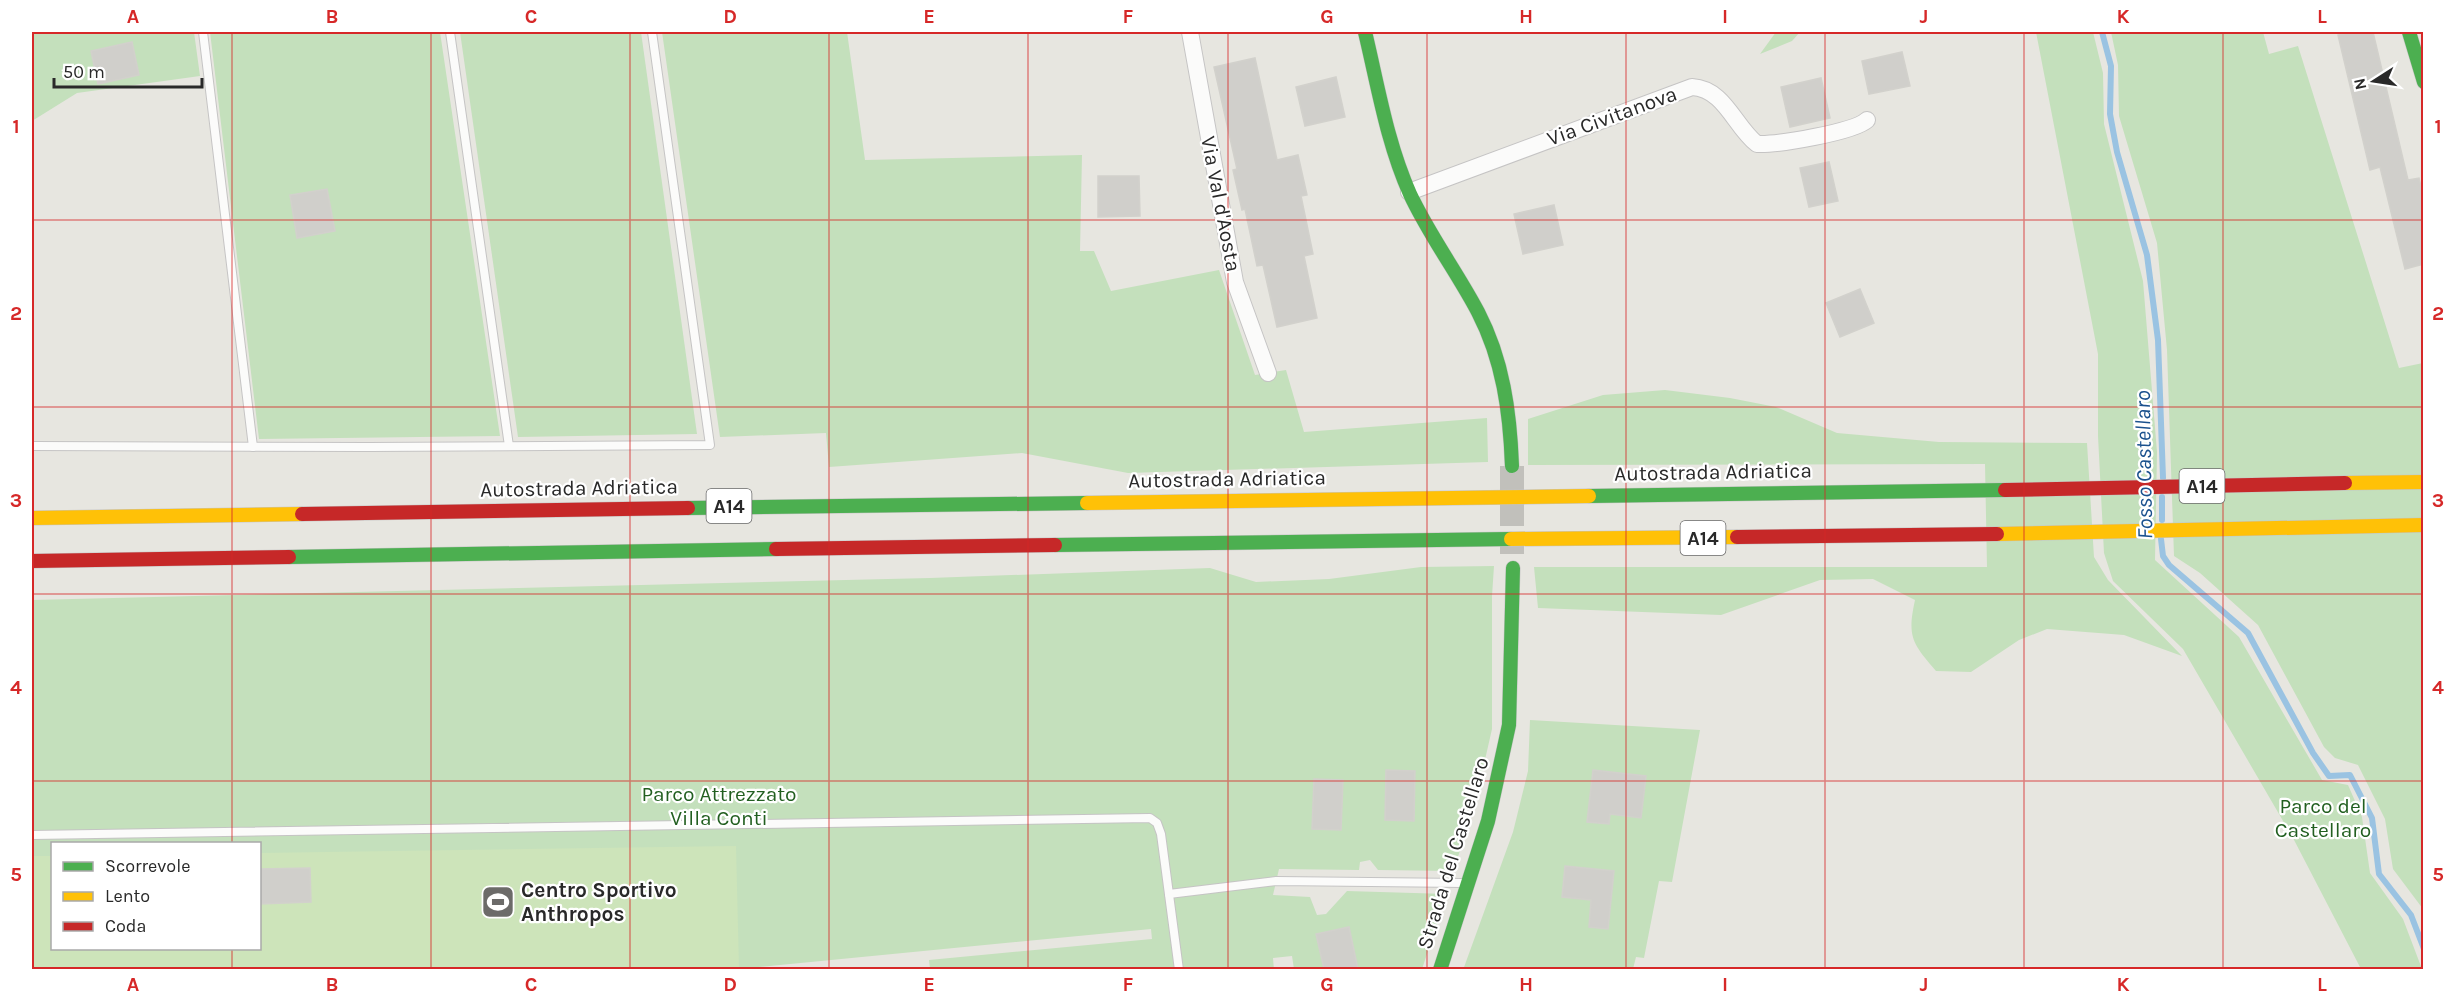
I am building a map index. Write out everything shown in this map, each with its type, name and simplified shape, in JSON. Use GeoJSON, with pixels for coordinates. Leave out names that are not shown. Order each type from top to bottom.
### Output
{"type":"FeatureCollection","features":[{"type":"Feature","properties":{"kind":"main road"},"geometry":{"type":"LineString","coordinates":[[1365,32],[1389,134],[1409,192],[1425,225],[1479,313],[1493,345],[1508,402],[1512,466]]}},
{"type":"Feature","properties":{"kind":"main road"},"geometry":{"type":"LineString","coordinates":[[2409,32],[2424,82]]}},
{"type":"Feature","properties":{"kind":"main road","name":"Autostrada Adriatica"},"geometry":{"type":"LineString","coordinates":[[32,518],[963,503],[1980,491],[2424,482]]}},
{"type":"Feature","properties":{"kind":"main road","name":"A14"},"geometry":{"type":"LineString","coordinates":[[32,561],[1215,542],[1980,534],[2424,525]]}},
{"type":"Feature","properties":{"kind":"main road","name":"Strada del Castellaro"},"geometry":{"type":"LineString","coordinates":[[1440,969],[1488,821],[1502,768],[1509,725],[1513,568]]}},
{"type":"Feature","properties":{"kind":"street","name":"Via Val d'Aosta"},"geometry":{"type":"LineString","coordinates":[[1190,32],[1235,282],[1268,373]]}},
{"type":"Feature","properties":{"kind":"street","name":"Via Civitanova"},"geometry":{"type":"LineString","coordinates":[[1409,192],[1692,87],[1702,88],[1718,96],[1740,128],[1757,144],[1769,145],[1820,135],[1860,125],[1867,120]]}},
{"type":"Feature","properties":{"kind":"lane"},"geometry":{"type":"LineString","coordinates":[[203,32],[253,447]]}},
{"type":"Feature","properties":{"kind":"lane"},"geometry":{"type":"LineString","coordinates":[[450,32],[509,446]]}},
{"type":"Feature","properties":{"kind":"lane"},"geometry":{"type":"LineString","coordinates":[[32,446],[710,445],[652,32]]}},
{"type":"Feature","properties":{"kind":"lane"},"geometry":{"type":"LineString","coordinates":[[32,835],[1150,818],[1157,823],[1161,834],[1179,969]]}},
{"type":"Feature","properties":{"kind":"lane"},"geometry":{"type":"LineString","coordinates":[[1169,894],[1276,881],[1468,884]]}},
{"type":"Feature","properties":{"kind":"green space"},"geometry":{"type":"Polygon","coordinates":[[[32,32],[194,32],[200,76],[77,93],[32,121],[32,32]]]}},
{"type":"Feature","properties":{"kind":"green space"},"geometry":{"type":"Polygon","coordinates":[[[210,32],[440,32],[500,436],[259,439],[210,32]],[[327,189],[290,195],[297,238],[334,231],[327,189]]]}},
{"type":"Feature","properties":{"kind":"green space"},"geometry":{"type":"Polygon","coordinates":[[[460,32],[641,32],[697,434],[518,437],[460,32]]]}},
{"type":"Feature","properties":{"kind":"green space"},"geometry":{"type":"Polygon","coordinates":[[[662,32],[847,32],[865,160],[1082,155],[1080,251],[1094,251],[1111,291],[1219,270],[1255,375],[1286,370],[1304,432],[1487,418],[1488,462],[1128,473],[1022,453],[829,467],[826,433],[720,437],[662,32]]]}},
{"type":"Feature","properties":{"kind":"green space"},"geometry":{"type":"Polygon","coordinates":[[[1776,32],[1800,32],[1792,41],[1760,54],[1776,32]]]}},
{"type":"Feature","properties":{"kind":"green space","name":"Parco del Castellaro"},"geometry":{"type":"Polygon","coordinates":[[[2036,32],[2093,32],[2103,73],[2104,124],[2143,281],[2157,452],[2155,560],[2239,637],[2322,780],[2348,785],[2362,817],[2370,873],[2403,919],[2422,969],[2361,969],[2293,838],[2183,649],[2113,581],[2104,553],[2098,436],[2098,354],[2036,32]]]}},
{"type":"Feature","properties":{"kind":"green space"},"geometry":{"type":"Polygon","coordinates":[[[2111,32],[2263,32],[2269,54],[2298,46],[2399,368],[2423,363],[2423,909],[2393,869],[2385,819],[2358,765],[2335,758],[2324,747],[2258,625],[2200,573],[2174,556],[2167,350],[2157,243],[2119,116],[2118,65],[2111,32]]]}},
{"type":"Feature","properties":{"kind":"green space"},"geometry":{"type":"Polygon","coordinates":[[[1665,390],[1730,398],[1776,407],[1837,433],[1939,442],[2087,443],[2094,557],[2108,580],[2182,656],[2124,635],[2047,629],[2019,640],[1971,672],[1936,671],[1921,653],[1914,639],[1912,623],[1915,600],[1873,579],[1820,580],[1721,615],[1538,608],[1534,567],[1987,567],[1985,464],[1528,465],[1528,419],[1603,395],[1665,390]]]}},
{"type":"Feature","properties":{"kind":"green space","name":"Parco Attrezzato Villa Conti"},"geometry":{"type":"Polygon","coordinates":[[[1494,566],[1492,729],[1477,795],[1460,814],[1458,823],[1468,828],[1453,871],[1378,870],[1370,860],[1360,862],[1359,870],[1279,869],[1273,895],[1310,897],[1317,915],[1326,914],[1347,891],[1447,894],[1422,969],[1358,969],[1349,927],[1316,934],[1324,970],[1294,969],[1292,956],[1273,958],[1274,970],[930,969],[929,960],[1152,939],[1151,929],[748,968],[748,970],[32,969],[32,600],[930,578],[1210,568],[1256,582],[1329,579],[1421,567],[1494,566]],[[1386,770],[1385,820],[1414,821],[1415,771],[1386,770]],[[1314,780],[1312,829],[1341,830],[1343,780],[1314,780]]]}},
{"type":"Feature","properties":{"kind":"green space"},"geometry":{"type":"Polygon","coordinates":[[[1530,720],[1700,730],[1672,882],[1659,881],[1644,958],[1636,957],[1633,969],[1463,970],[1513,832],[1528,771],[1530,720]],[[1646,777],[1587,822],[1608,824],[1610,814],[1641,818],[1646,777]],[[1565,866],[1562,896],[1591,900],[1589,927],[1608,929],[1614,872],[1565,866]]]}},
{"type":"Feature","properties":{"kind":"green space","name":"Centro Sportivo Anthropos"},"geometry":{"type":"Polygon","coordinates":[[[736,846],[739,969],[32,969],[32,856],[51,856],[51,950],[261,950],[261,853],[736,846]]]}},
{"type":"Feature","properties":{"kind":"building"},"geometry":{"type":"Polygon","coordinates":[[[2351,32],[2373,32],[2408,180],[2419,178],[2424,199],[2424,264],[2405,269],[2380,167],[2370,170],[2338,35],[2351,32]]]}},
{"type":"Feature","properties":{"kind":"building"},"geometry":{"type":"Polygon","coordinates":[[[132,42],[139,75],[98,84],[91,51],[132,42]]]}},
{"type":"Feature","properties":{"kind":"building"},"geometry":{"type":"Polygon","coordinates":[[[1902,52],[1910,86],[1869,94],[1862,61],[1902,52]]]}},
{"type":"Feature","properties":{"kind":"building"},"geometry":{"type":"Polygon","coordinates":[[[1255,58],[1277,160],[1298,155],[1307,195],[1301,196],[1313,254],[1304,256],[1317,318],[1277,327],[1263,265],[1257,266],[1245,209],[1242,210],[1233,170],[1237,169],[1214,67],[1255,58]]]}},
{"type":"Feature","properties":{"kind":"building"},"geometry":{"type":"Polygon","coordinates":[[[1336,77],[1345,117],[1305,126],[1296,87],[1336,77]]]}},
{"type":"Feature","properties":{"kind":"building"},"geometry":{"type":"Polygon","coordinates":[[[1821,78],[1830,118],[1790,127],[1781,87],[1821,78]]]}},
{"type":"Feature","properties":{"kind":"building"},"geometry":{"type":"Polygon","coordinates":[[[1829,162],[1838,201],[1809,207],[1800,168],[1829,162]]]}},
{"type":"Feature","properties":{"kind":"building"},"geometry":{"type":"Polygon","coordinates":[[[1098,176],[1139,176],[1140,216],[1098,217],[1098,176]]]}},
{"type":"Feature","properties":{"kind":"building"},"geometry":{"type":"Polygon","coordinates":[[[327,189],[335,231],[297,238],[290,195],[327,189]]]}},
{"type":"Feature","properties":{"kind":"building"},"geometry":{"type":"Polygon","coordinates":[[[1554,205],[1563,245],[1523,254],[1514,214],[1554,205]]]}},
{"type":"Feature","properties":{"kind":"building"},"geometry":{"type":"Polygon","coordinates":[[[1860,289],[1874,323],[1840,337],[1826,303],[1860,289]]]}},
{"type":"Feature","properties":{"kind":"building"},"geometry":{"type":"Polygon","coordinates":[[[1386,770],[1415,771],[1414,821],[1385,820],[1386,770]]]}},
{"type":"Feature","properties":{"kind":"building"},"geometry":{"type":"Polygon","coordinates":[[[1593,770],[1646,776],[1641,818],[1610,814],[1609,824],[1587,822],[1593,770]]]}},
{"type":"Feature","properties":{"kind":"building"},"geometry":{"type":"Polygon","coordinates":[[[1314,779],[1343,780],[1341,830],[1312,829],[1314,779]]]}},
{"type":"Feature","properties":{"kind":"building"},"geometry":{"type":"Polygon","coordinates":[[[1565,866],[1614,871],[1608,929],[1589,927],[1591,900],[1562,897],[1565,866]]]}},
{"type":"Feature","properties":{"kind":"building"},"geometry":{"type":"Polygon","coordinates":[[[310,868],[311,902],[261,904],[261,869],[310,868]]]}},
{"type":"Feature","properties":{"kind":"building"},"geometry":{"type":"Polygon","coordinates":[[[1349,927],[1358,969],[1324,969],[1316,934],[1349,927]]]}},
{"type":"Feature","properties":{"kind":"waterway","name":"Fosso Castellaro"},"geometry":{"type":"LineString","coordinates":[[2102,32],[2111,66],[2110,114],[2117,152],[2147,255],[2158,340],[2163,478]]}},
{"type":"Feature","properties":{"kind":"waterway","name":"Fosso Castellaro"},"geometry":{"type":"LineString","coordinates":[[2162,497],[2162,520]]}},
{"type":"Feature","properties":{"kind":"waterway","name":"Fosso Castellaro"},"geometry":{"type":"LineString","coordinates":[[2161,539],[2163,556],[2169,565],[2248,633],[2313,753],[2329,776],[2350,775],[2372,818],[2379,874],[2411,915],[2424,949]]}},
{"type":"Feature","properties":{"kind":"tunnel"},"geometry":{"type":"LineString","coordinates":[[1512,466],[1512,554]]}},
{"type":"Feature","properties":{"kind":"traffic: fast"},"geometry":{"type":"LineString","coordinates":[[1365,32],[1384,114],[1402,175],[1426,224],[1478,312],[1494,349],[1507,406],[1512,466]]}},
{"type":"Feature","properties":{"kind":"traffic: fast"},"geometry":{"type":"LineString","coordinates":[[2409,32],[2424,82]]}},
{"type":"Feature","properties":{"kind":"traffic: fast"},"geometry":{"type":"LineString","coordinates":[[1589,496],[2005,490]]}},
{"type":"Feature","properties":{"kind":"traffic: fast"},"geometry":{"type":"LineString","coordinates":[[688,508],[1087,503]]}},
{"type":"Feature","properties":{"kind":"traffic: fast"},"geometry":{"type":"LineString","coordinates":[[1055,545],[1511,539]]}},
{"type":"Feature","properties":{"kind":"traffic: fast"},"geometry":{"type":"LineString","coordinates":[[289,557],[776,549]]}},
{"type":"Feature","properties":{"kind":"traffic: fast"},"geometry":{"type":"LineString","coordinates":[[1440,970],[1488,821],[1509,725],[1513,568]]}},
{"type":"Feature","properties":{"kind":"traffic: slow"},"geometry":{"type":"LineString","coordinates":[[2345,483],[2424,482]]}},
{"type":"Feature","properties":{"kind":"traffic: slow"},"geometry":{"type":"LineString","coordinates":[[1087,503],[1589,496]]}},
{"type":"Feature","properties":{"kind":"traffic: slow"},"geometry":{"type":"LineString","coordinates":[[32,518],[302,514]]}},
{"type":"Feature","properties":{"kind":"traffic: slow"},"geometry":{"type":"LineString","coordinates":[[1997,534],[2424,525]]}},
{"type":"Feature","properties":{"kind":"traffic: slow"},"geometry":{"type":"LineString","coordinates":[[1511,539],[1737,537]]}},
{"type":"Feature","properties":{"kind":"traffic: jam"},"geometry":{"type":"LineString","coordinates":[[2005,490],[2345,483]]}},
{"type":"Feature","properties":{"kind":"traffic: jam"},"geometry":{"type":"LineString","coordinates":[[302,514],[688,508]]}},
{"type":"Feature","properties":{"kind":"traffic: jam"},"geometry":{"type":"LineString","coordinates":[[1737,537],[1997,534]]}},
{"type":"Feature","properties":{"kind":"traffic: jam"},"geometry":{"type":"LineString","coordinates":[[776,549],[1055,545]]}},
{"type":"Feature","properties":{"kind":"traffic: jam"},"geometry":{"type":"LineString","coordinates":[[32,561],[289,557]]}},
{"type":"Feature","properties":{"kind":"place","name":"Centro Sportivo Anthropos"},"geometry":{"type":"Point","coordinates":[498,902]}}]}
